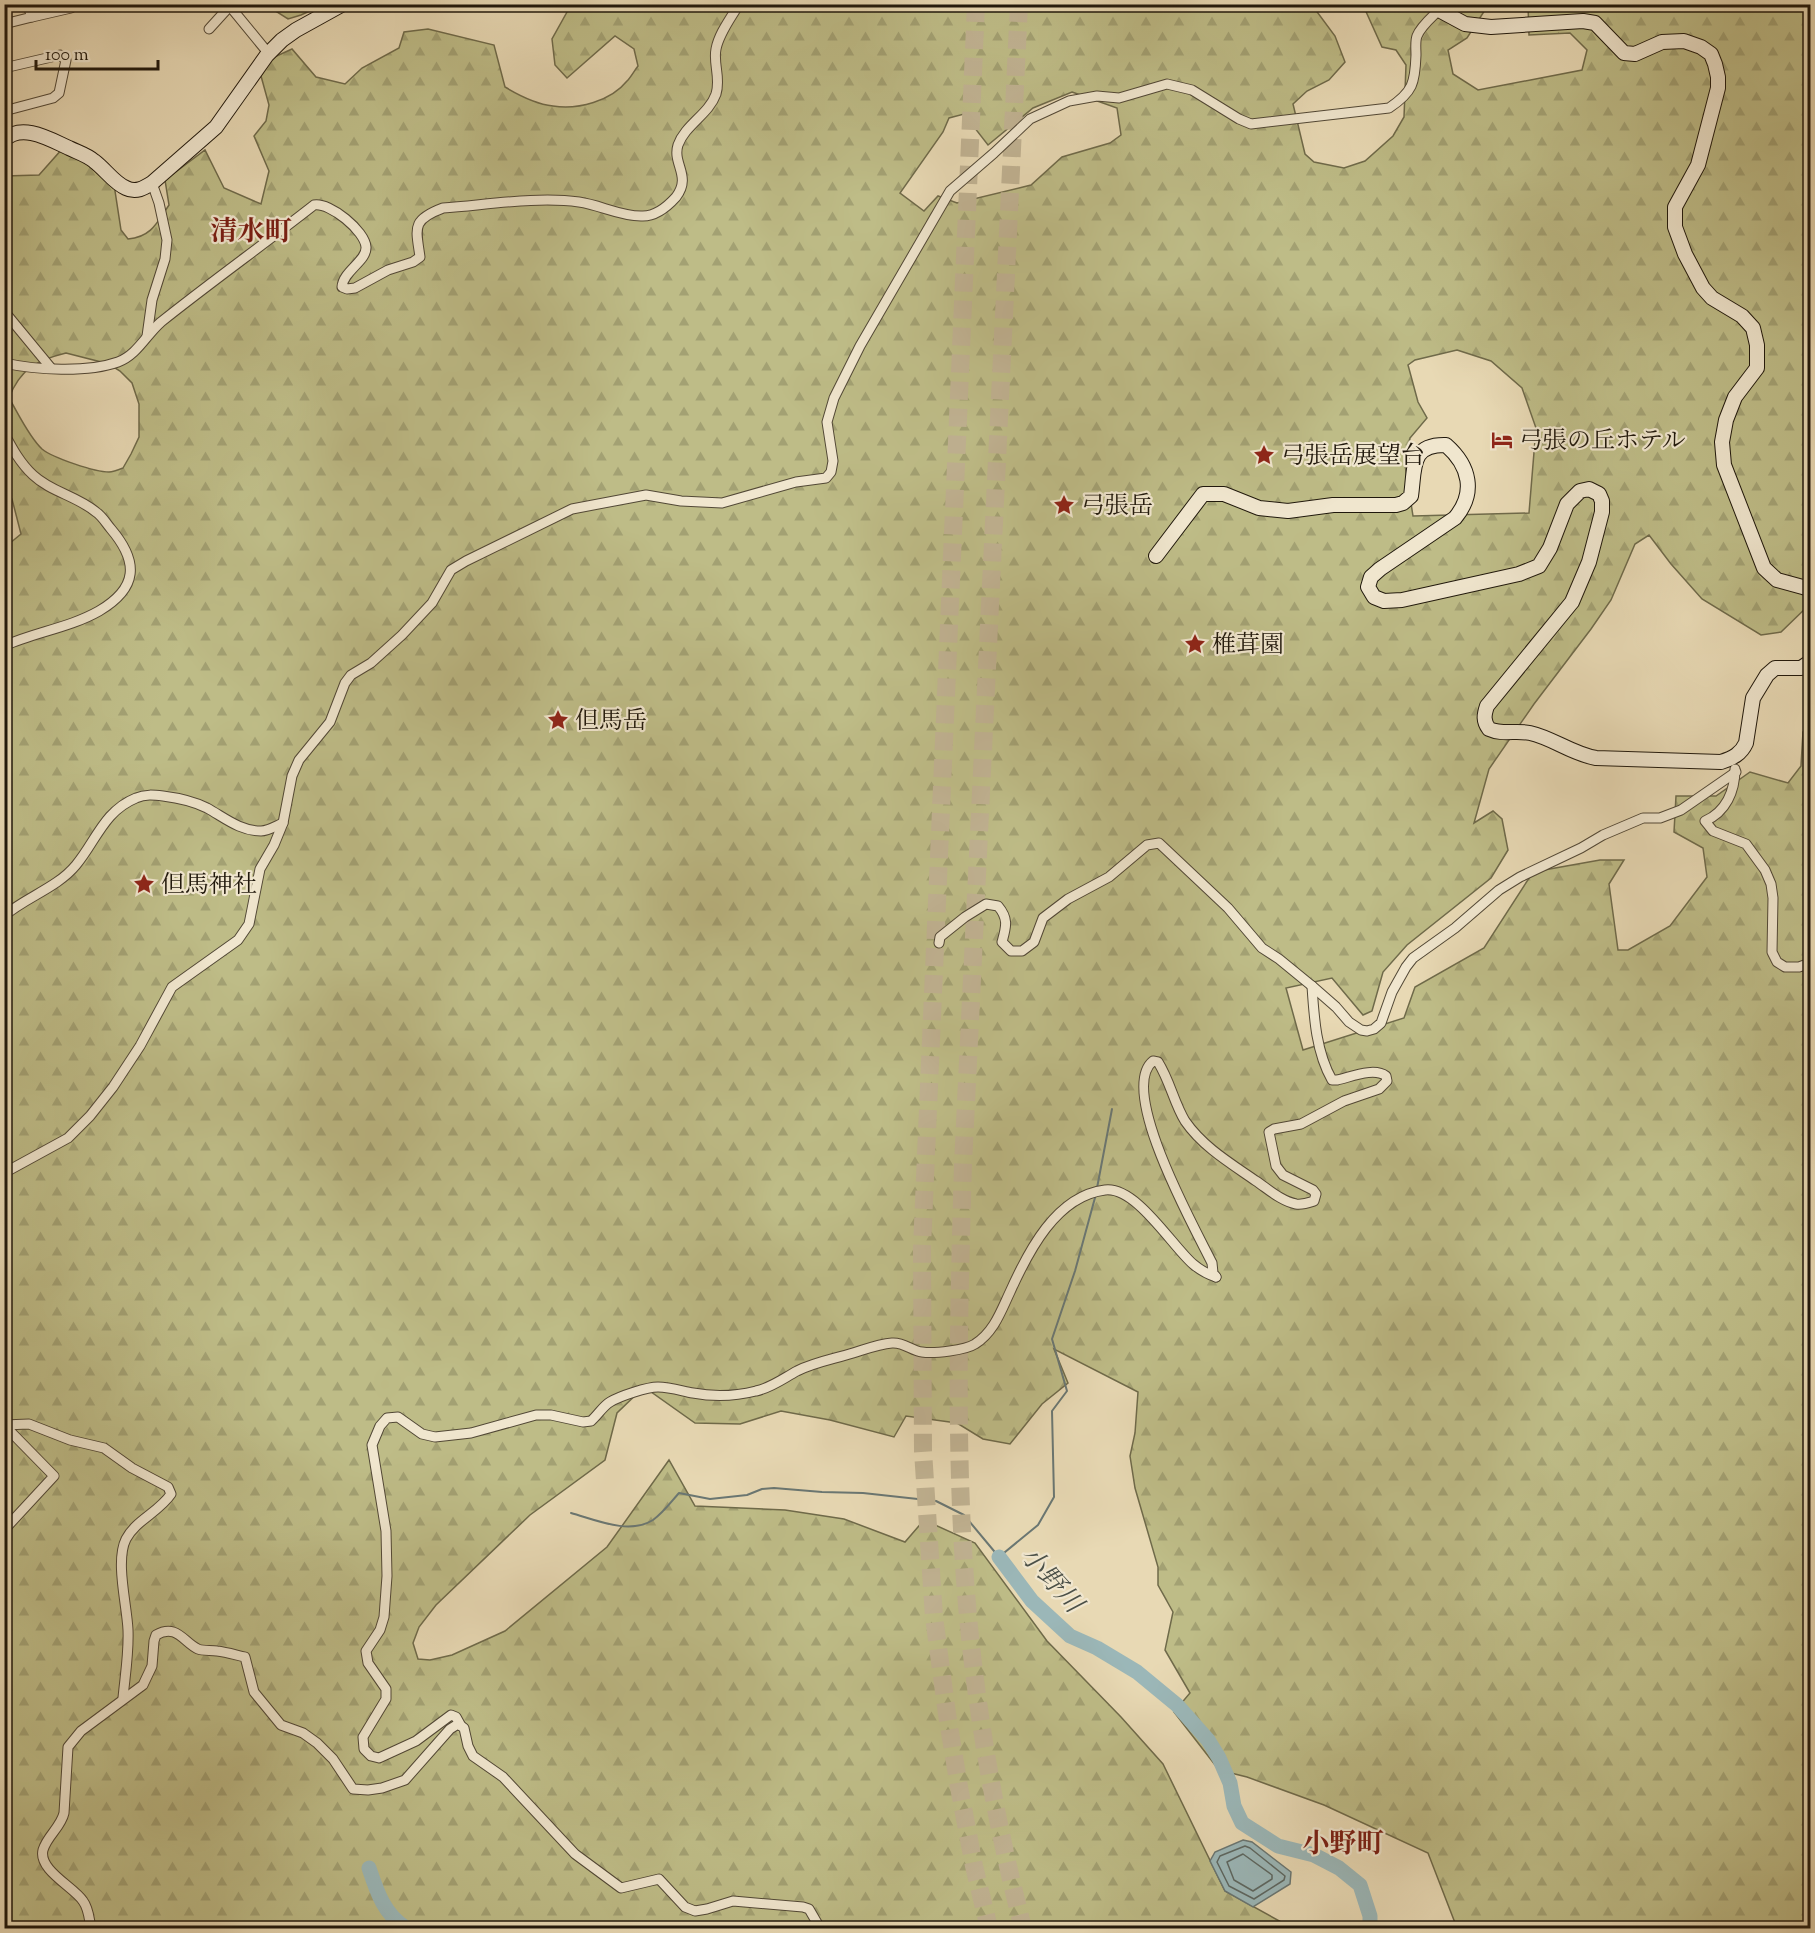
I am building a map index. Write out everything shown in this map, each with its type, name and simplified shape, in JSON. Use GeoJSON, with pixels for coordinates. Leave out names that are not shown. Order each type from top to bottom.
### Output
{"type":"FeatureCollection","features":[{"type":"Feature","properties":{"kind":"street"},"geometry":{"type":"LineString","coordinates":[[27,4],[32,17]]}},
{"type":"Feature","properties":{"kind":"street"},"geometry":{"type":"LineString","coordinates":[[4,140],[18,132],[39,135],[93,160],[124,188],[142,189],[152,183],[216,127],[268,54],[282,40],[343,4]]}},
{"type":"Feature","properties":{"kind":"street"},"geometry":{"type":"LineString","coordinates":[[4,363],[22,367],[80,370],[97,368],[126,359],[147,336],[195,295],[314,205],[330,207],[349,222],[363,239],[366,247],[363,256],[342,280],[342,287],[347,289],[355,288],[388,270],[412,262],[420,256],[415,236],[416,229],[420,222],[431,213],[443,208],[549,201],[579,202],[642,216],[655,214],[667,206],[680,190],[683,180],[677,153],[678,144],[716,94],[718,79],[716,48],[739,4]]}},
{"type":"Feature","properties":{"kind":"street"},"geometry":{"type":"LineString","coordinates":[[209,29],[228,6],[268,54]]}},
{"type":"Feature","properties":{"kind":"street"},"geometry":{"type":"LineString","coordinates":[[4,1173],[68,1138],[113,1087],[140,1046],[172,987],[238,940],[249,924],[260,869],[274,845],[282,823],[292,777],[299,760],[330,722],[345,683],[351,675],[371,663],[402,635],[432,603],[451,570],[573,509],[646,495],[681,501],[722,503],[796,483],[826,478],[831,472],[833,462],[827,422],[834,398],[860,346],[950,191],[1030,119],[1070,101],[1097,96],[1119,98],[1167,84],[1192,90],[1239,119],[1251,123],[1389,108],[1404,98],[1412,87],[1415,74],[1416,37],[1439,7],[1465,24],[1491,27],[1583,21],[1595,23],[1624,53],[1635,54],[1662,42],[1684,41],[1701,47],[1711,54],[1718,77],[1718,88],[1698,165],[1675,207],[1675,227],[1685,254],[1703,288],[1712,298],[1742,316],[1753,328],[1757,345],[1757,368],[1735,397],[1726,420],[1722,442],[1724,465],[1764,568],[1777,580],[1810,589]]}},
{"type":"Feature","properties":{"kind":"street"},"geometry":{"type":"LineString","coordinates":[[4,24],[71,8]]}},
{"type":"Feature","properties":{"kind":"street"},"geometry":{"type":"LineString","coordinates":[[4,68],[60,55],[66,60],[59,93],[53,98],[4,111]]}},
{"type":"Feature","properties":{"kind":"street"},"geometry":{"type":"LineString","coordinates":[[147,336],[152,300],[165,259],[167,240],[152,183]]}},
{"type":"Feature","properties":{"kind":"street"},"geometry":{"type":"LineString","coordinates":[[4,311],[51,368]]}},
{"type":"Feature","properties":{"kind":"street"},"geometry":{"type":"LineString","coordinates":[[4,433],[15,453],[33,475],[54,490],[97,512],[120,540],[131,564],[130,580],[126,588],[100,610],[64,627],[19,639],[4,646]]}},
{"type":"Feature","properties":{"kind":"street"},"geometry":{"type":"LineString","coordinates":[[1156,556],[1203,494],[1224,494],[1259,508],[1288,511],[1333,505],[1396,506],[1411,496],[1415,465],[1424,448],[1446,445],[1454,452],[1467,479],[1464,508],[1448,524],[1380,569],[1371,577],[1368,587],[1374,597],[1384,601],[1402,600],[1519,574],[1539,566],[1550,548],[1567,504],[1580,491],[1589,489],[1599,494],[1602,501],[1602,512],[1589,562],[1572,602],[1487,706],[1484,714],[1486,725],[1497,732],[1532,733],[1585,756],[1596,758],[1721,762],[1735,765]]}},
{"type":"Feature","properties":{"kind":"street"},"geometry":{"type":"LineString","coordinates":[[1810,662],[1801,668],[1775,668],[1767,675],[1753,698],[1746,743],[1735,765],[1730,797],[1716,816],[1705,821],[1713,831],[1746,844],[1765,870],[1773,897],[1772,952],[1777,962],[1785,967],[1799,967],[1810,963]]}},
{"type":"Feature","properties":{"kind":"street"},"geometry":{"type":"LineString","coordinates":[[939,943],[940,937],[986,904],[998,906],[1004,914],[1007,923],[1002,942],[1011,951],[1022,951],[1034,942],[1043,918],[1068,899],[1109,877],[1147,845],[1159,843],[1228,908],[1262,948],[1280,959],[1312,986],[1349,1022],[1361,1030],[1374,1029],[1381,1023],[1392,992],[1413,958],[1455,928],[1499,890],[1603,835],[1643,818],[1660,818],[1682,810],[1735,765]]}},
{"type":"Feature","properties":{"kind":"street"},"geometry":{"type":"LineString","coordinates":[[4,916],[48,888],[75,867],[104,821],[137,797],[152,794],[182,798],[206,808],[240,828],[263,832],[282,823]]}},
{"type":"Feature","properties":{"kind":"street"},"geometry":{"type":"LineString","coordinates":[[820,1929],[809,1909],[803,1907],[733,1901],[695,1911],[685,1907],[660,1879],[621,1888],[575,1854],[503,1777],[473,1756],[464,1728],[456,1717],[451,1715],[416,1741],[379,1758],[371,1756],[364,1749],[363,1737],[386,1699],[386,1689],[368,1663],[366,1651],[380,1630],[384,1617],[387,1576],[386,1531],[372,1445],[380,1426],[387,1418],[398,1417],[422,1434],[435,1437],[471,1433],[536,1415],[551,1415],[583,1422],[591,1421],[608,1403],[656,1386],[692,1393],[734,1395],[758,1391],[819,1362],[877,1346],[902,1344],[922,1352],[963,1349],[975,1344],[989,1332],[999,1318],[1011,1289],[1040,1236],[1055,1216],[1083,1197],[1104,1190],[1112,1190],[1125,1195],[1138,1205],[1163,1229],[1191,1263],[1203,1272],[1216,1277],[1212,1263],[1173,1184],[1156,1141],[1144,1096],[1143,1079],[1146,1069],[1153,1061],[1158,1062],[1167,1076],[1185,1121],[1207,1147],[1277,1196],[1294,1203],[1304,1204],[1314,1201],[1316,1194],[1313,1190],[1283,1175],[1276,1166],[1269,1132],[1301,1124],[1344,1101],[1379,1089],[1387,1082],[1382,1072],[1332,1080],[1326,1070],[1314,1020],[1312,986]]}},
{"type":"Feature","properties":{"kind":"street"},"geometry":{"type":"LineString","coordinates":[[4,1425],[29,1425],[70,1440],[104,1448],[132,1468],[168,1487],[171,1494],[152,1514],[135,1526],[125,1540],[121,1564],[128,1631],[123,1698]]}},
{"type":"Feature","properties":{"kind":"street"},"geometry":{"type":"LineString","coordinates":[[4,1425],[54,1476],[4,1530]]}},
{"type":"Feature","properties":{"kind":"street"},"geometry":{"type":"LineString","coordinates":[[91,1929],[88,1910],[83,1900],[52,1872],[44,1861],[43,1851],[51,1835],[62,1821],[64,1813],[68,1748],[81,1731],[143,1685],[152,1666],[156,1635],[161,1632],[175,1633],[197,1649],[245,1658],[254,1692],[281,1725],[303,1733],[317,1743],[333,1759],[353,1789],[382,1788],[405,1780],[450,1729],[458,1724],[461,1726]]}},
{"type":"Feature","properties":{"kind":"green space"},"geometry":{"type":"Polygon","coordinates":[[[266,5],[323,5],[288,19],[266,5]]]}},
{"type":"Feature","properties":{"kind":"green space"},"geometry":{"type":"Polygon","coordinates":[[[569,5],[1312,5],[1335,36],[1345,62],[1329,80],[1307,91],[1293,104],[1305,154],[1314,162],[1344,168],[1365,161],[1393,136],[1404,117],[1406,65],[1396,50],[1382,47],[1363,5],[1486,5],[1467,38],[1448,50],[1453,74],[1478,90],[1582,70],[1587,50],[1570,33],[1529,35],[1528,5],[1810,5],[1810,604],[1781,632],[1761,635],[1702,599],[1649,535],[1635,544],[1611,600],[1489,769],[1474,823],[1493,811],[1502,819],[1508,850],[1491,878],[1407,945],[1383,972],[1372,1011],[1363,1015],[1332,978],[1286,988],[1303,1050],[1404,1018],[1415,987],[1484,948],[1533,872],[1600,860],[1624,860],[1609,884],[1618,950],[1628,950],[1670,926],[1707,877],[1703,848],[1674,832],[1676,796],[1716,796],[1750,772],[1788,783],[1801,766],[1803,732],[1810,728],[1810,1928],[1457,1928],[1428,1853],[1324,1805],[1247,1777],[1219,1770],[1174,1712],[1190,1693],[1165,1650],[1173,1612],[1158,1585],[1158,1567],[1135,1488],[1130,1456],[1135,1433],[1138,1392],[1054,1349],[1068,1383],[1042,1404],[1010,1444],[983,1439],[957,1423],[906,1416],[894,1437],[830,1420],[781,1411],[740,1424],[695,1423],[644,1387],[617,1413],[605,1460],[530,1515],[436,1605],[419,1627],[413,1643],[418,1659],[430,1660],[452,1655],[505,1631],[607,1547],[669,1460],[695,1506],[785,1510],[844,1519],[905,1542],[924,1520],[975,1543],[1047,1641],[1163,1764],[1225,1891],[1292,1928],[5,1928],[4,548],[21,534],[12,499],[5,491],[5,176],[39,175],[63,148],[113,178],[121,230],[128,239],[136,238],[153,228],[169,205],[165,180],[205,150],[224,188],[261,204],[269,171],[254,136],[266,121],[269,105],[261,76],[270,59],[292,49],[316,77],[345,84],[362,68],[399,48],[404,32],[428,29],[494,45],[505,87],[540,103],[573,107],[593,103],[612,94],[627,81],[638,66],[634,49],[615,36],[567,78],[555,65],[552,39],[569,5]],[[1072,92],[1033,108],[988,145],[964,114],[949,118],[943,132],[900,193],[924,211],[938,196],[957,203],[1031,185],[1062,157],[1110,143],[1121,135],[1117,108],[1072,92]],[[1457,350],[1415,360],[1408,365],[1418,402],[1427,418],[1410,438],[1405,465],[1413,516],[1529,513],[1536,428],[1522,388],[1491,361],[1457,350]],[[66,353],[46,359],[24,373],[9,398],[33,438],[42,449],[85,467],[112,472],[123,468],[139,437],[139,404],[132,383],[109,364],[66,353]]]}},
{"type":"Feature","properties":{"kind":"water"},"geometry":{"type":"Polygon","coordinates":[[[1243,1840],[1252,1842],[1291,1872],[1290,1884],[1253,1907],[1225,1891],[1210,1861],[1215,1852],[1243,1840]]]}},
{"type":"Feature","properties":{"kind":"waterway","name":"小野川"},"geometry":{"type":"LineString","coordinates":[[1097,1188],[1112,1109]]}},
{"type":"Feature","properties":{"kind":"waterway"},"geometry":{"type":"LineString","coordinates":[[571,1513],[612,1525],[634,1526],[653,1520],[679,1493],[710,1499],[747,1495],[762,1489],[774,1488],[863,1493],[936,1501],[964,1515],[999,1557],[1038,1525],[1054,1497],[1052,1411],[1067,1391],[1052,1339],[1075,1271],[1096,1194]]}},
{"type":"Feature","properties":{"kind":"waterway","name":"小野川"},"geometry":{"type":"LineString","coordinates":[[999,1557],[1032,1601],[1070,1636],[1097,1648],[1137,1672],[1177,1705],[1208,1740],[1219,1758],[1230,1783],[1234,1806],[1242,1823],[1278,1846],[1314,1855],[1339,1868],[1360,1885],[1370,1916],[1370,1928]]}},
{"type":"Feature","properties":{"kind":"waterway"},"geometry":{"type":"LineString","coordinates":[[369,1868],[378,1894],[387,1909],[406,1928]]}},
{"type":"Feature","properties":{"kind":"tunnel"},"geometry":{"type":"LineString","coordinates":[[976,4],[922,1247],[923,1451],[934,1617],[947,1714],[974,1866],[989,1928]]}},
{"type":"Feature","properties":{"kind":"tunnel"},"geometry":{"type":"LineString","coordinates":[[1019,4],[963,1165],[959,1372],[962,1527],[973,1667],[994,1799],[1023,1928]]}},
{"type":"Feature","properties":{"kind":"place","name":"弓張の丘ホテル"},"geometry":{"type":"Point","coordinates":[1502,440]}},
{"type":"Feature","properties":{"kind":"place","name":"弓張岳展望台"},"geometry":{"type":"Point","coordinates":[1264,455]}},
{"type":"Feature","properties":{"kind":"place","name":"弓張岳"},"geometry":{"type":"Point","coordinates":[1064,505]}},
{"type":"Feature","properties":{"kind":"place","name":"椎茸園"},"geometry":{"type":"Point","coordinates":[1195,644]}},
{"type":"Feature","properties":{"kind":"place","name":"但馬岳"},"geometry":{"type":"Point","coordinates":[558,720]}},
{"type":"Feature","properties":{"kind":"place","name":"但馬神社"},"geometry":{"type":"Point","coordinates":[144,884]}},
{"type":"Feature","properties":{"kind":"district","name":"清水町"},"geometry":{"type":"Point","coordinates":[251,231]}},
{"type":"Feature","properties":{"kind":"district","name":"小野町"},"geometry":{"type":"Point","coordinates":[1343,1843]}}]}
